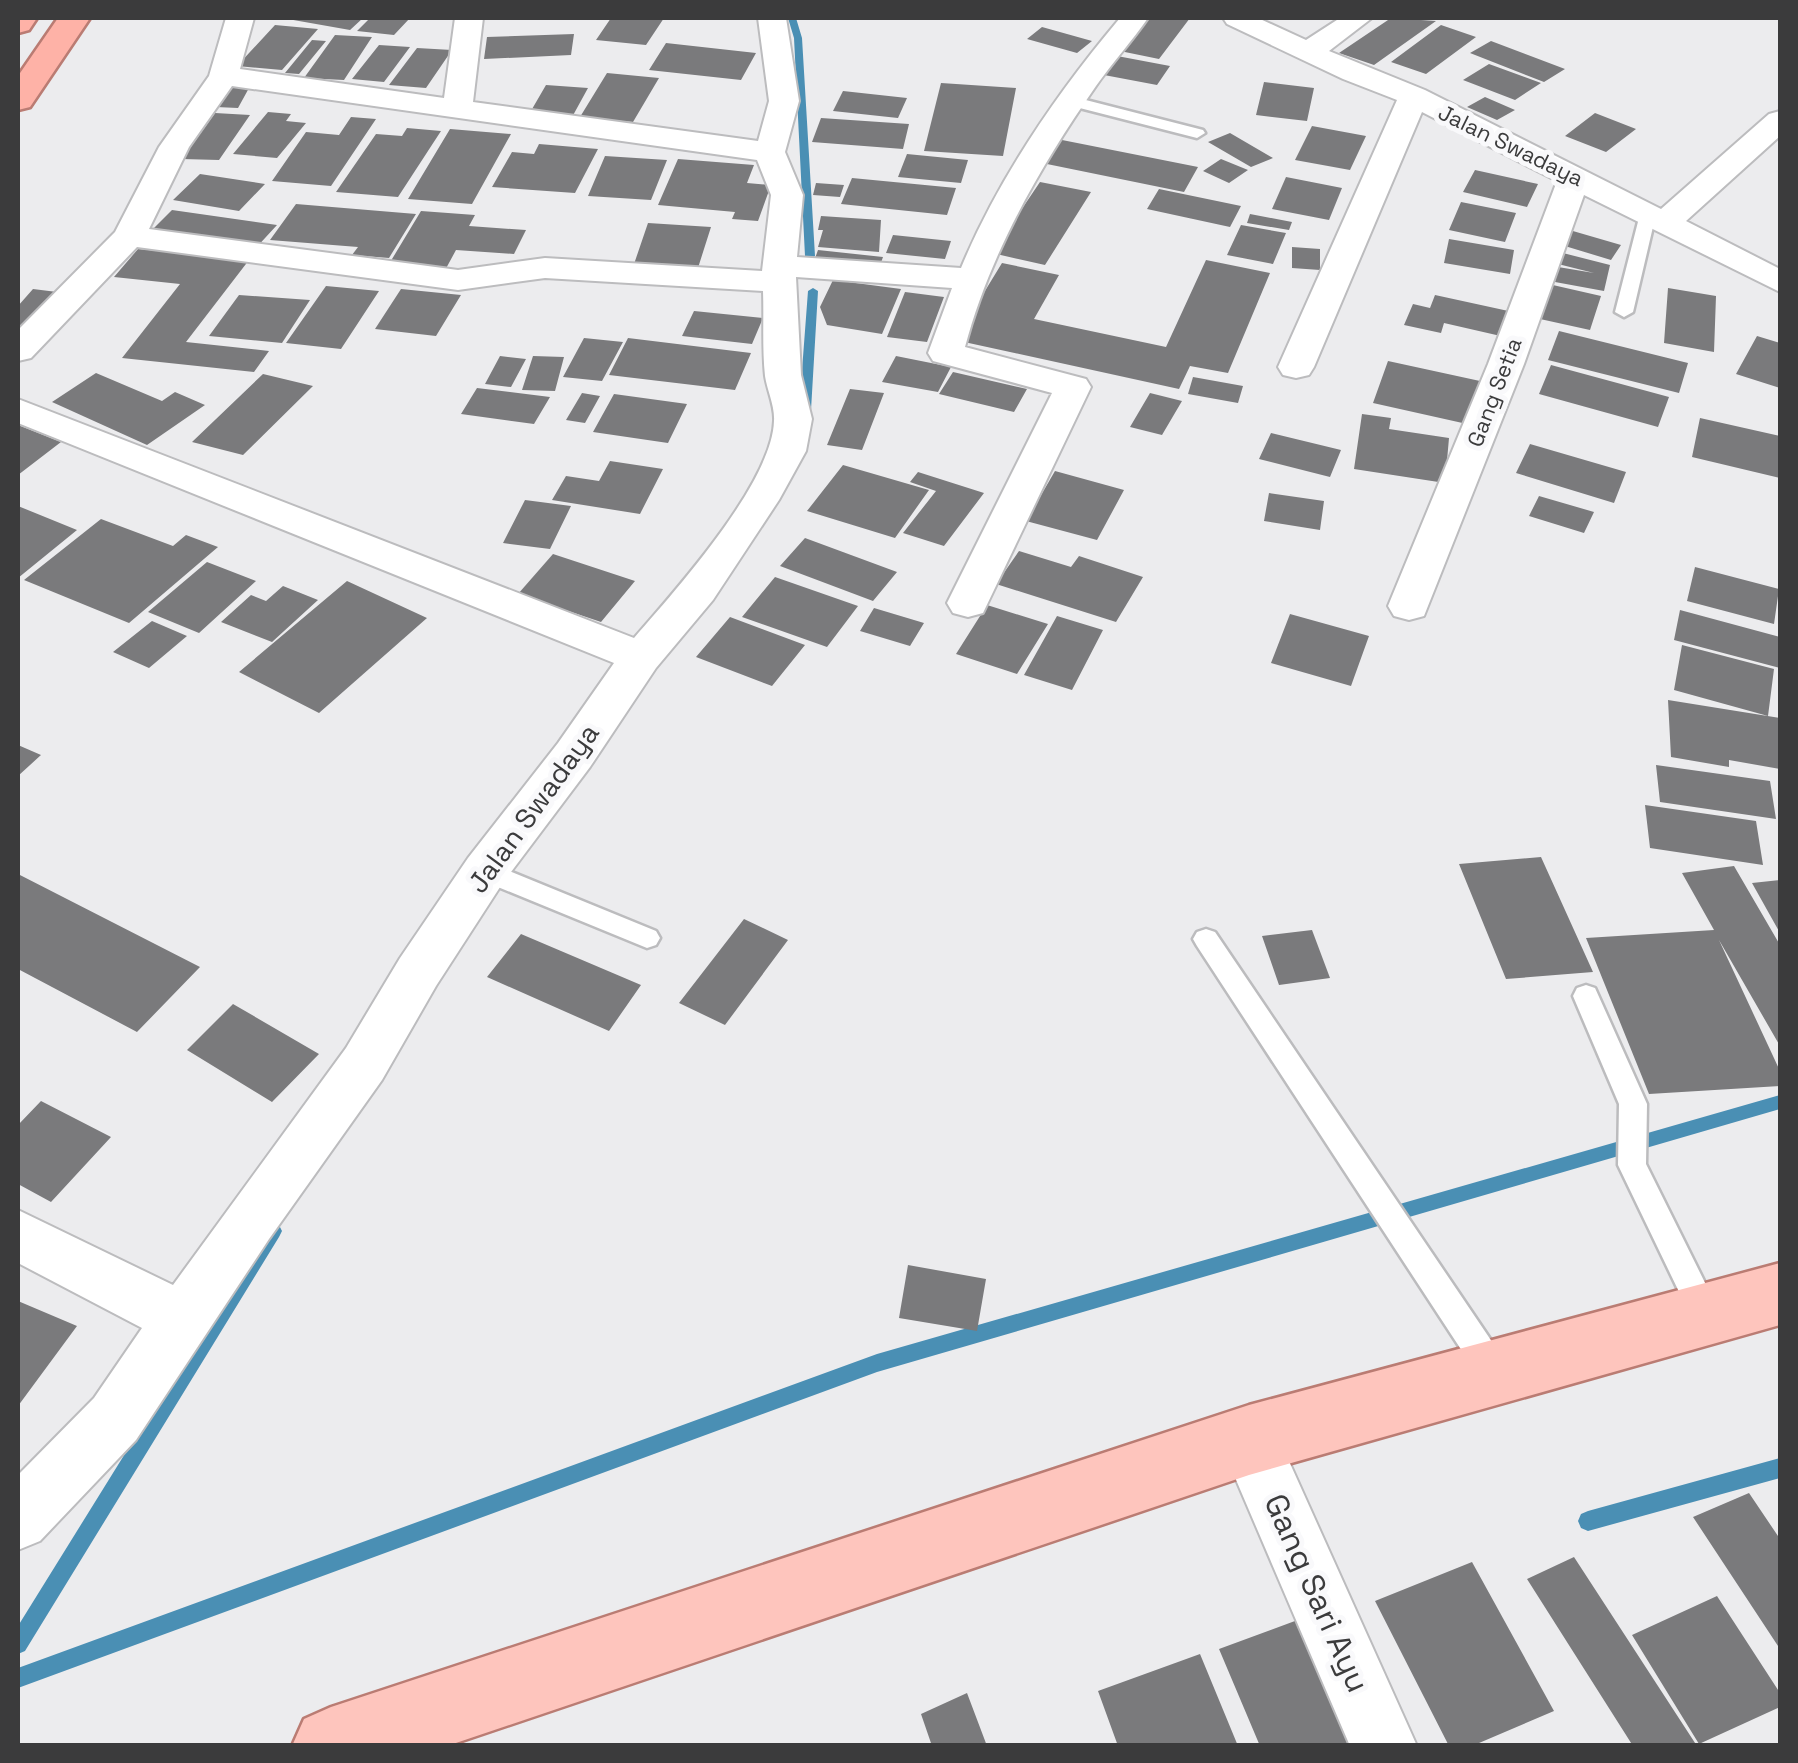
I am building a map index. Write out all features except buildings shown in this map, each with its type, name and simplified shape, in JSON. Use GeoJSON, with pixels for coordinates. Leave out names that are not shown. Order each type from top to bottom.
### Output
{"type":"FeatureCollection","features":[{"type":"Feature","properties":{"kind":"highway"},"geometry":{"type":"LineString","coordinates":[[18,100],[74,18]]}},
{"type":"Feature","properties":{"kind":"main road"},"geometry":{"type":"LineString","coordinates":[[331,1746],[1249,1440],[1780,1294]]}},
{"type":"Feature","properties":{"kind":"street"},"geometry":{"type":"LineString","coordinates":[[18,350],[129,236],[174,148],[224,76],[240,18]]}},
{"type":"Feature","properties":{"kind":"street"},"geometry":{"type":"LineString","coordinates":[[457,111],[469,18]]}},
{"type":"Feature","properties":{"kind":"street"},"geometry":{"type":"LineString","coordinates":[[224,76],[770,152],[784,102],[772,18]]}},
{"type":"Feature","properties":{"kind":"street"},"geometry":{"type":"LineString","coordinates":[[968,603],[1072,387],[946,353],[955,320],[986,244],[1074,102],[1134,18]]}},
{"type":"Feature","properties":{"kind":"street","name":"Jalan Swadaya"},"geometry":{"type":"LineString","coordinates":[[1237,18],[1414,96],[1780,282]]}},
{"type":"Feature","properties":{"kind":"street"},"geometry":{"type":"LineString","coordinates":[[1308,52],[1358,18]]}},
{"type":"Feature","properties":{"kind":"street"},"geometry":{"type":"LineString","coordinates":[[1296,367],[1414,96]]}},
{"type":"Feature","properties":{"kind":"street"},"geometry":{"type":"LineString","coordinates":[[1656,218],[1780,120]]}},
{"type":"Feature","properties":{"kind":"street","name":"Jalan Swadaya"},"geometry":{"type":"LineString","coordinates":[[18,1519],[114,1419],[364,1064],[418,972],[641,658],[699,590],[760,500],[787,452],[793,419],[783,375],[780,274],[787,195],[770,152]]}},
{"type":"Feature","properties":{"kind":"street","name":"Gang Setia"},"geometry":{"type":"LineString","coordinates":[[1409,606],[1506,364],[1575,176]]}},
{"type":"Feature","properties":{"kind":"street"},"geometry":{"type":"LineString","coordinates":[[129,236],[458,280],[545,268],[973,279]]}},
{"type":"Feature","properties":{"kind":"street"},"geometry":{"type":"LineString","coordinates":[[18,410],[641,658]]}},
{"type":"Feature","properties":{"kind":"street"},"geometry":{"type":"LineString","coordinates":[[18,1236],[182,1319]]}},
{"type":"Feature","properties":{"kind":"street","name":"Gang Sari Ayu"},"geometry":{"type":"LineString","coordinates":[[1249,1440],[1384,1746]]}},
{"type":"Feature","properties":{"kind":"lane"},"geometry":{"type":"LineString","coordinates":[[1074,102],[1198,133]]}},
{"type":"Feature","properties":{"kind":"lane"},"geometry":{"type":"LineString","coordinates":[[1624,312],[1656,218]]}},
{"type":"Feature","properties":{"kind":"lane"},"geometry":{"type":"LineString","coordinates":[[489,874],[647,938]]}},
{"type":"Feature","properties":{"kind":"lane"},"geometry":{"type":"LineString","coordinates":[[1206,938],[1495,1373]]}},
{"type":"Feature","properties":{"kind":"lane"},"geometry":{"type":"LineString","coordinates":[[1586,996],[1632,1104],[1632,1164],[1706,1315]]}},
{"type":"Feature","properties":{"kind":"waterway"},"geometry":{"type":"LineString","coordinates":[[792,18],[798,38],[810,256]]}},
{"type":"Feature","properties":{"kind":"waterway"},"geometry":{"type":"LineString","coordinates":[[805,410],[813,291]]}},
{"type":"Feature","properties":{"kind":"waterway"},"geometry":{"type":"LineString","coordinates":[[18,1678],[877,1363],[1780,1102]]}},
{"type":"Feature","properties":{"kind":"waterway"},"geometry":{"type":"LineString","coordinates":[[18,1644],[273,1231]]}},
{"type":"Feature","properties":{"kind":"waterway"},"geometry":{"type":"LineString","coordinates":[[1588,1521],[1780,1468]]}}]}
